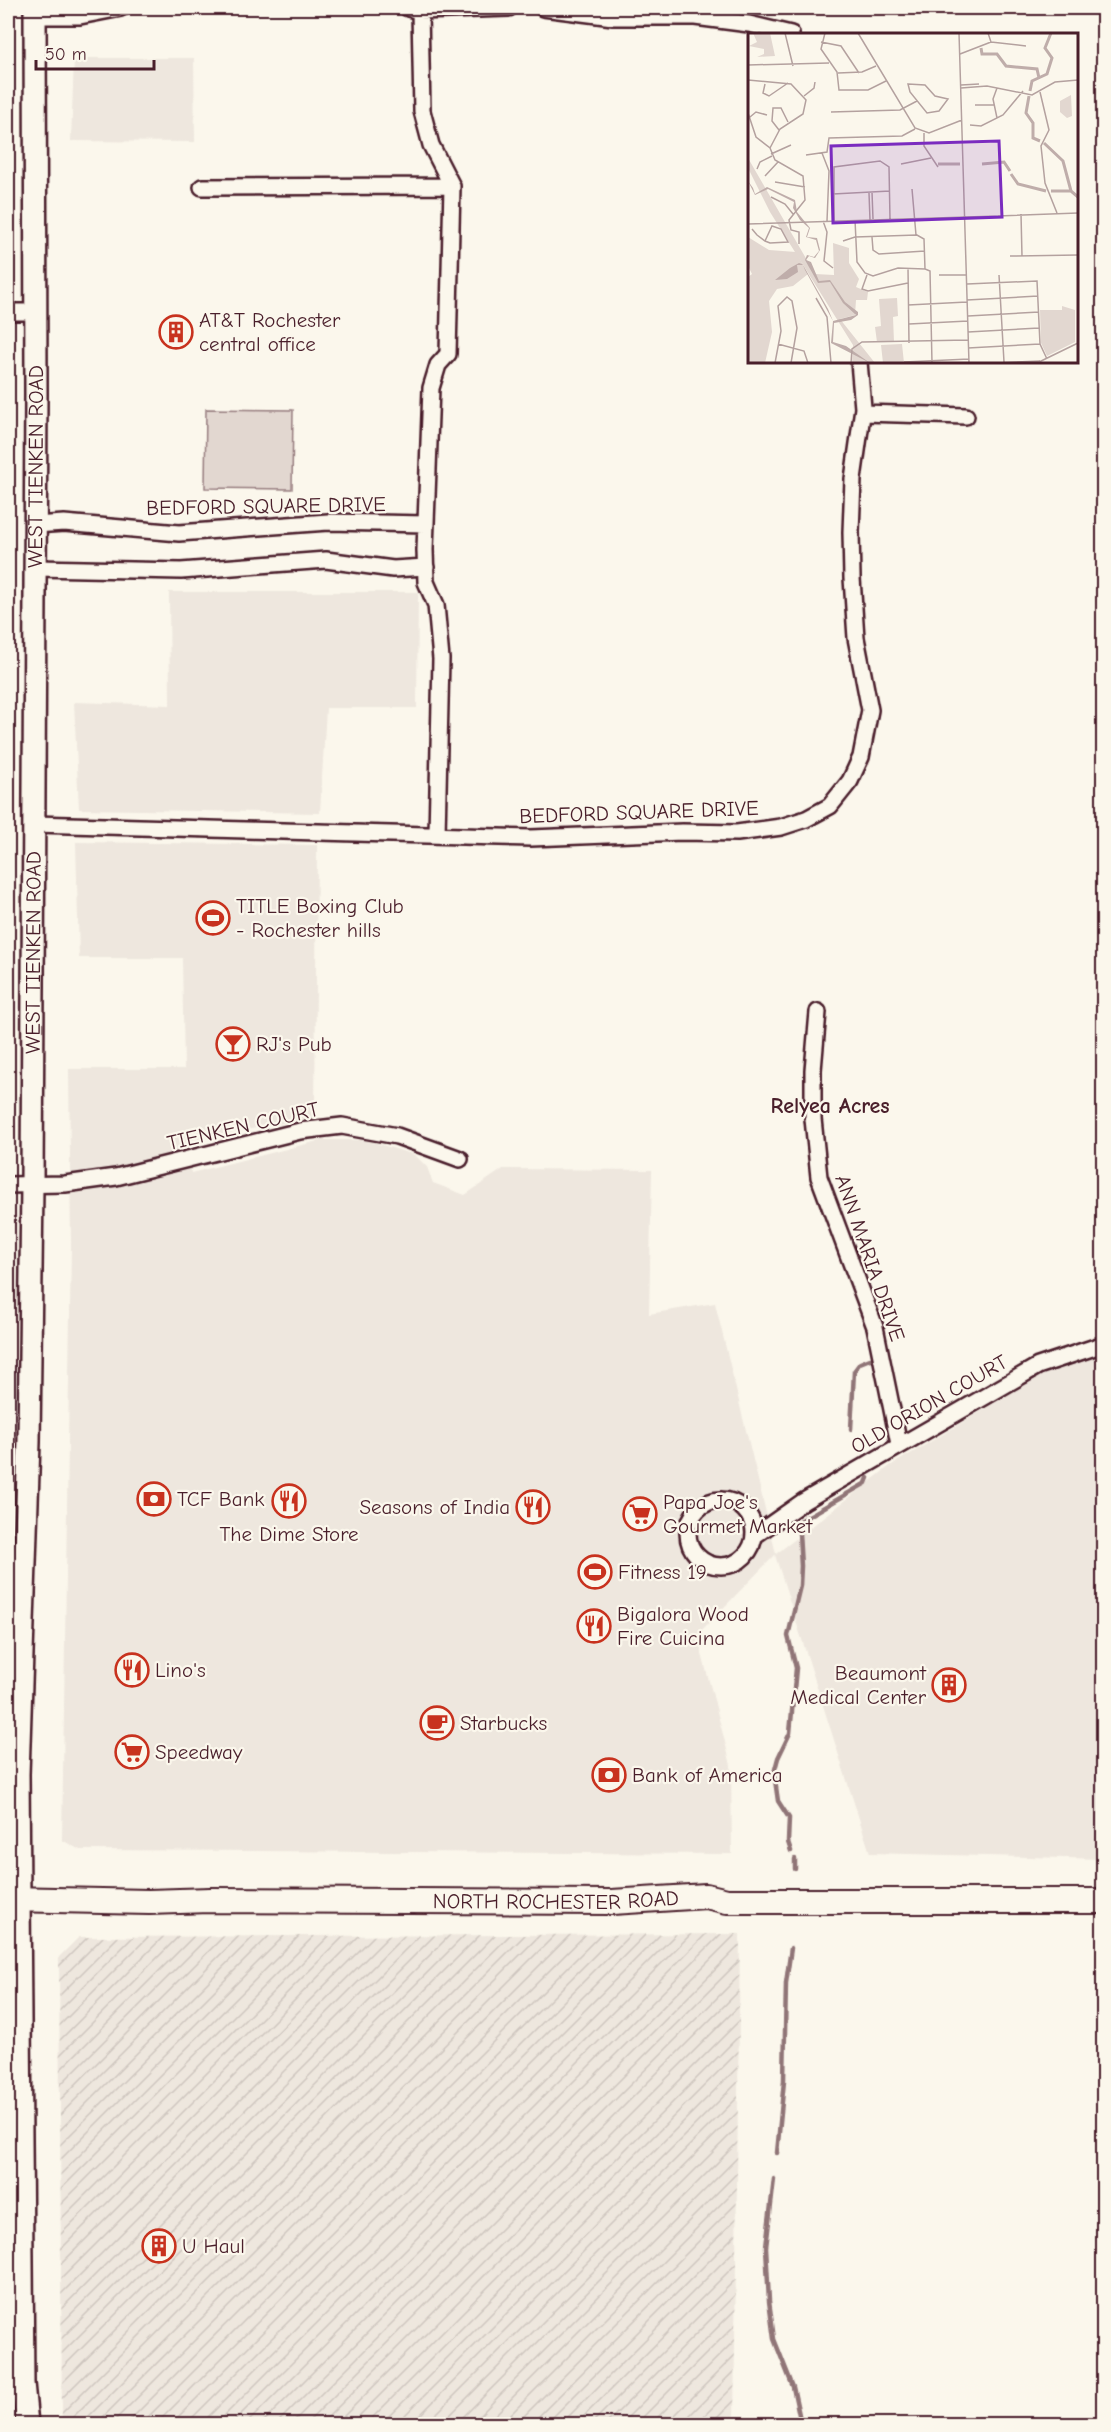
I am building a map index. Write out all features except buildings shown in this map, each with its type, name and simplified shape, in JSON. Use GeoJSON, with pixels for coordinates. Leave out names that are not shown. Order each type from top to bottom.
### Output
{"type":"FeatureCollection","features":[{"type":"Feature","properties":{"kind":"main road","name":"WEST TIENKEN ROAD"},"geometry":{"type":"LineString","coordinates":[[27,2424],[23,2383],[13,1899],[29,1442],[36,568],[36,12]]}},
{"type":"Feature","properties":{"kind":"main road","name":"NORTH ROCHESTER ROAD"},"geometry":{"type":"LineString","coordinates":[[13,1899],[149,1902],[171,1900],[612,1902],[706,1896],[727,1901],[1104,1901]]}},
{"type":"Feature","properties":{"kind":"street"},"geometry":{"type":"LineString","coordinates":[[36,12],[80,16],[121,8]]}},
{"type":"Feature","properties":{"kind":"street"},"geometry":{"type":"LineString","coordinates":[[437,834],[441,659],[436,605],[426,582],[426,524],[431,388],[438,365],[448,354],[452,186],[431,145],[422,111],[414,9],[509,8]]}},
{"type":"Feature","properties":{"kind":"street"},"geometry":{"type":"LineString","coordinates":[[543,8],[613,17],[696,17],[749,24],[787,33]]}},
{"type":"Feature","properties":{"kind":"street"},"geometry":{"type":"LineString","coordinates":[[201,187],[452,186]]}},
{"type":"Feature","properties":{"kind":"street"},"geometry":{"type":"LineString","coordinates":[[8,312],[36,312]]}},
{"type":"Feature","properties":{"kind":"street","name":"BEDFORD SQUARE DRIVE"},"geometry":{"type":"LineString","coordinates":[[34,824],[531,838],[682,832],[737,833],[780,827],[807,819],[831,806],[850,781],[861,757],[870,710],[856,639],[852,578],[853,479],[862,413],[862,379],[859,363]]}},
{"type":"Feature","properties":{"kind":"street"},"geometry":{"type":"LineString","coordinates":[[862,413],[966,416]]}},
{"type":"Feature","properties":{"kind":"street","name":"BEDFORD SQUARE DRIVE"},"geometry":{"type":"LineString","coordinates":[[35,525],[64,523],[179,533],[328,522],[426,524]]}},
{"type":"Feature","properties":{"kind":"street"},"geometry":{"type":"LineString","coordinates":[[36,568],[181,571],[326,560],[393,569],[426,567]]}},
{"type":"Feature","properties":{"kind":"street","name":"ANN MARIA DRIVE"},"geometry":{"type":"LineString","coordinates":[[818,1012],[813,1070],[813,1119],[819,1177],[875,1328],[899,1444]]}},
{"type":"Feature","properties":{"kind":"street","name":"TIENKEN COURT"},"geometry":{"type":"LineString","coordinates":[[8,1185],[65,1185],[116,1177],[300,1131],[342,1126],[397,1136],[460,1159]]}},
{"type":"Feature","properties":{"kind":"street","name":"OLD ORION COURT"},"geometry":{"type":"LineString","coordinates":[[754,1536],[804,1501],[899,1444],[1038,1366],[1104,1344]]}},
{"type":"Feature","properties":{"kind":"street"},"geometry":{"type":"LineString","coordinates":[[716,1500],[728,1500],[747,1512],[751,1519],[754,1536],[745,1556],[736,1563],[714,1566],[705,1562],[691,1548],[688,1539],[691,1519],[705,1504],[716,1500]]}},
{"type":"Feature","properties":{"kind":"street"},"geometry":{"type":"LineString","coordinates":[[747,1512],[783,1516]]}},
{"type":"Feature","properties":{"kind":"shaded area"},"geometry":{"type":"Polygon","coordinates":[[[74,58],[194,58],[195,142],[71,141],[74,58]]]}},
{"type":"Feature","properties":{"kind":"shaded area"},"geometry":{"type":"Polygon","coordinates":[[[206,409],[293,410],[292,489],[205,488],[206,409]]]}},
{"type":"Feature","properties":{"kind":"shaded area"},"geometry":{"type":"Polygon","coordinates":[[[169,592],[418,592],[417,708],[326,708],[320,813],[79,809],[74,702],[170,705],[169,592]]]}},
{"type":"Feature","properties":{"kind":"shaded area"},"geometry":{"type":"Polygon","coordinates":[[[76,842],[317,845],[315,1117],[188,1141],[191,1173],[322,1140],[366,1140],[415,1155],[427,1167],[433,1183],[465,1195],[503,1169],[652,1170],[649,1314],[715,1303],[776,1554],[890,1466],[1103,1338],[1103,1859],[870,1853],[775,1555],[697,1635],[731,1765],[732,1854],[80,1850],[62,1840],[71,1245],[69,1069],[184,1069],[182,958],[79,958],[76,842]]]}},
{"type":"Feature","properties":{"kind":"shaded area"},"geometry":{"type":"Polygon","coordinates":[[[740,1934],[734,2424],[62,2424],[59,1957],[79,1937],[740,1934]]]}},
{"type":"Feature","properties":{"kind":"waterway"},"geometry":{"type":"LineString","coordinates":[[851,1429],[854,1371],[860,1363],[870,1359]]}},
{"type":"Feature","properties":{"kind":"waterway"},"geometry":{"type":"LineString","coordinates":[[791,1851],[788,1842],[789,1818],[778,1801],[774,1773],[778,1758],[790,1733],[796,1668],[788,1636],[800,1586],[799,1533],[795,1524],[866,1483],[868,1478]]}},
{"type":"Feature","properties":{"kind":"waterway"},"geometry":{"type":"LineString","coordinates":[[795,1859],[795,1869]]}},
{"type":"Feature","properties":{"kind":"waterway"},"geometry":{"type":"LineString","coordinates":[[777,2153],[784,2081],[786,1983],[791,1948]]}},
{"type":"Feature","properties":{"kind":"waterway"},"geometry":{"type":"LineString","coordinates":[[774,2179],[766,2247],[769,2301],[774,2339],[793,2387],[801,2424]]}},
{"type":"Feature","properties":{"kind":"place","name":"AT&T Rochester central office"},"geometry":{"type":"Point","coordinates":[176,332]}},
{"type":"Feature","properties":{"kind":"place","name":"TITLE Boxing Club - Rochester hills"},"geometry":{"type":"Point","coordinates":[213,918]}},
{"type":"Feature","properties":{"kind":"place","name":"RJ's Pub"},"geometry":{"type":"Point","coordinates":[233,1044]}},
{"type":"Feature","properties":{"kind":"place","name":"TCF Bank"},"geometry":{"type":"Point","coordinates":[154,1499]}},
{"type":"Feature","properties":{"kind":"place","name":"The Dime Store"},"geometry":{"type":"Point","coordinates":[289,1501]}},
{"type":"Feature","properties":{"kind":"place","name":"Seasons of India"},"geometry":{"type":"Point","coordinates":[533,1507]}},
{"type":"Feature","properties":{"kind":"place","name":"Papa Joe's Gourmet Market"},"geometry":{"type":"Point","coordinates":[640,1514]}},
{"type":"Feature","properties":{"kind":"place","name":"Fitness 19"},"geometry":{"type":"Point","coordinates":[595,1572]}},
{"type":"Feature","properties":{"kind":"place","name":"Bigalora Wood Fire Cuicina"},"geometry":{"type":"Point","coordinates":[594,1626]}},
{"type":"Feature","properties":{"kind":"place","name":"Lino's"},"geometry":{"type":"Point","coordinates":[132,1670]}},
{"type":"Feature","properties":{"kind":"place","name":"Beaumont Medical Center"},"geometry":{"type":"Point","coordinates":[949,1685]}},
{"type":"Feature","properties":{"kind":"place","name":"Starbucks"},"geometry":{"type":"Point","coordinates":[437,1723]}},
{"type":"Feature","properties":{"kind":"place","name":"Speedway"},"geometry":{"type":"Point","coordinates":[132,1752]}},
{"type":"Feature","properties":{"kind":"place","name":"Bank of America"},"geometry":{"type":"Point","coordinates":[609,1775]}},
{"type":"Feature","properties":{"kind":"place","name":"U Haul"},"geometry":{"type":"Point","coordinates":[159,2246]}},
{"type":"Feature","properties":{"kind":"district","name":"Relyea Acres"},"geometry":{"type":"Point","coordinates":[830,1105]}}]}
